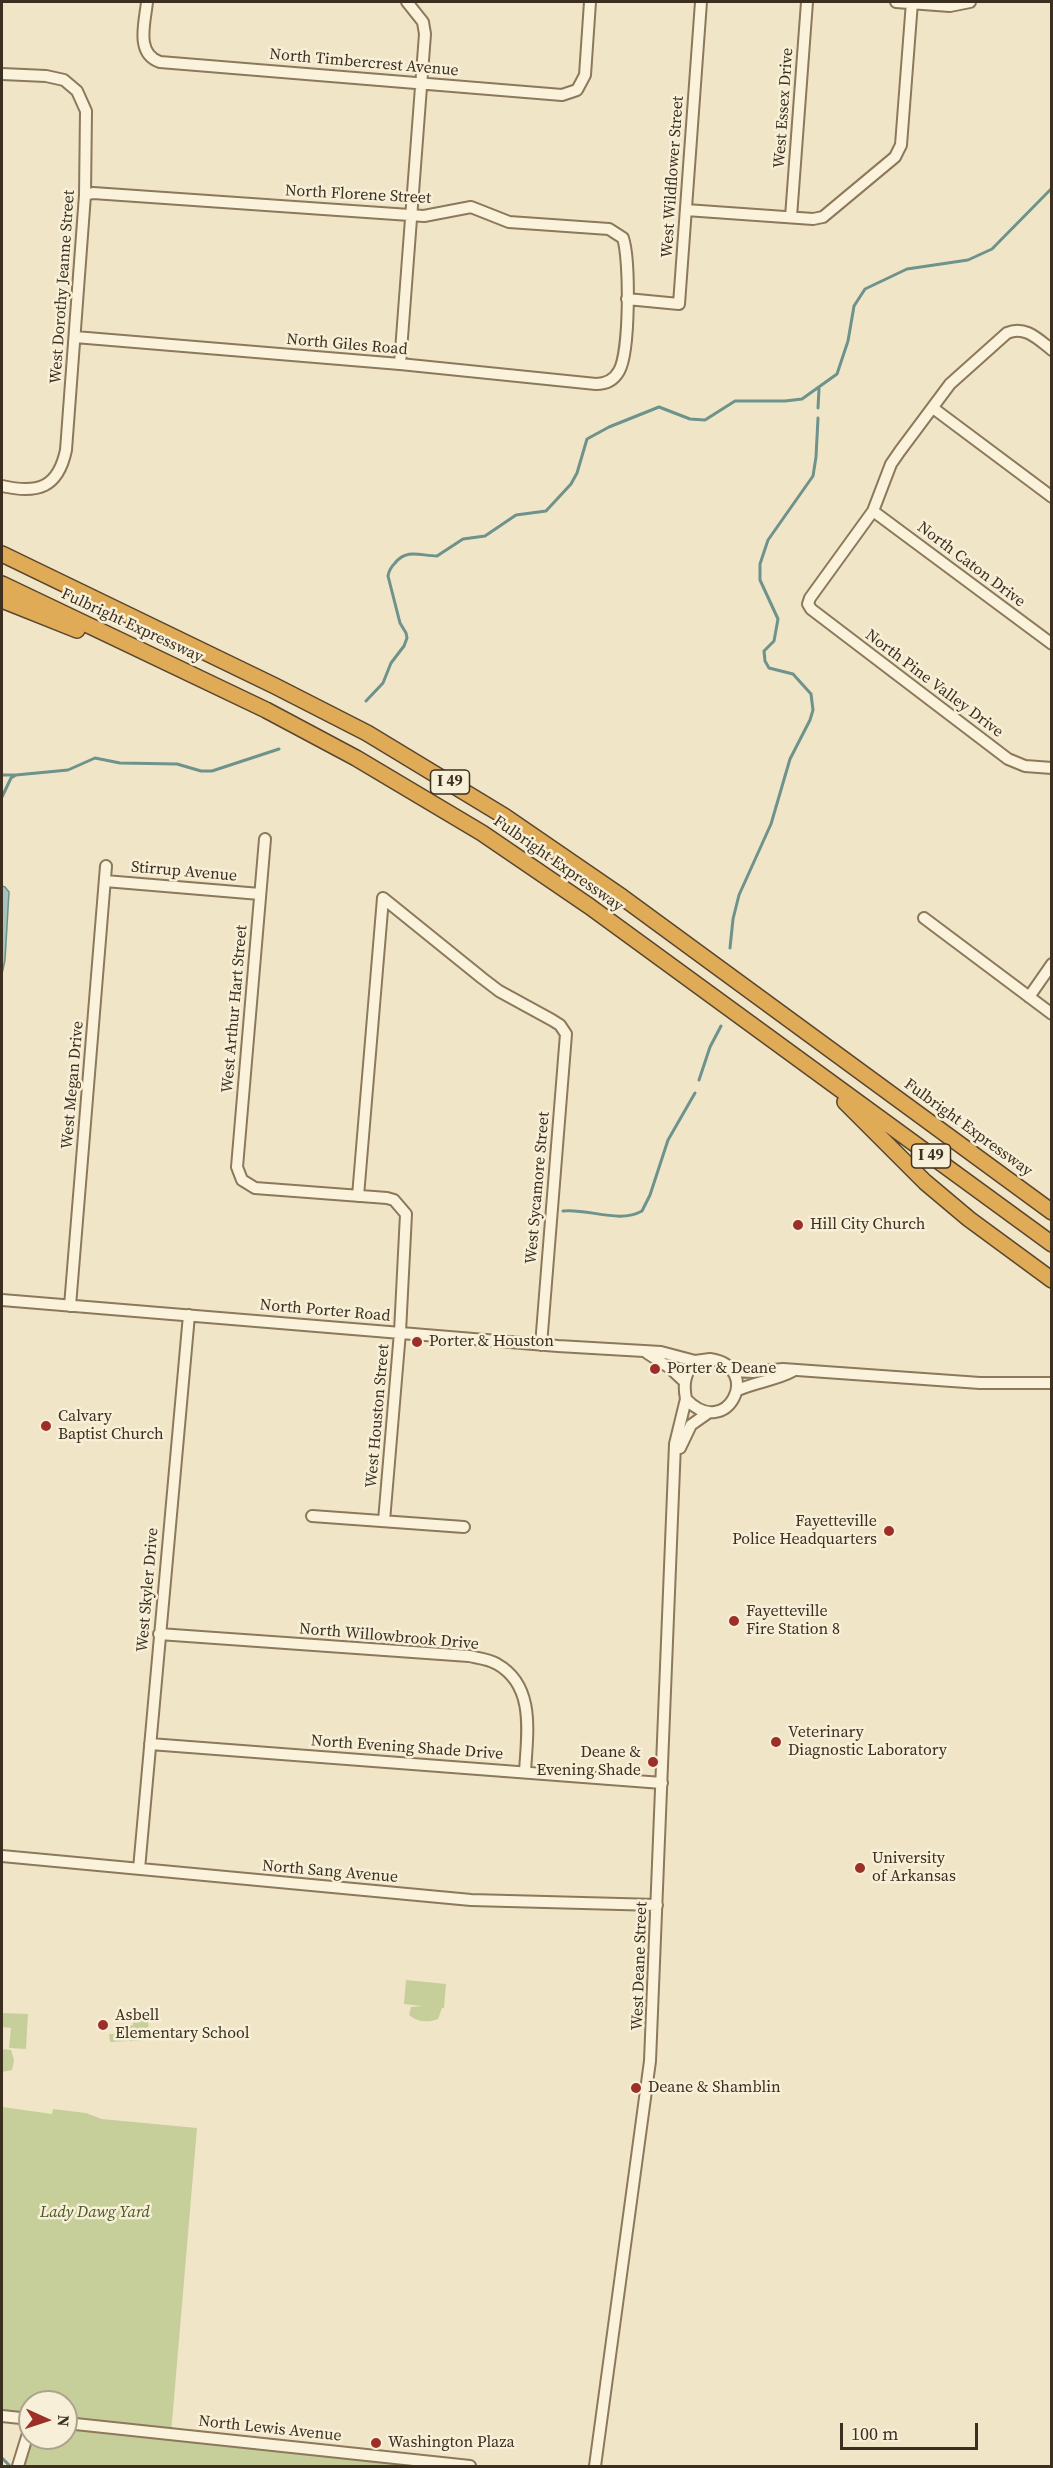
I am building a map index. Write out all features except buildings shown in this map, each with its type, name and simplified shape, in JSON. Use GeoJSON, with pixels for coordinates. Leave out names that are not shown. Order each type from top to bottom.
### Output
{"type":"FeatureCollection","features":[{"type":"Feature","properties":{"kind":"highway","name":"Fulbright Expressway"},"geometry":{"type":"LineString","coordinates":[[2,554],[367,733],[477,799],[558,851],[1052,1212]]}},
{"type":"Feature","properties":{"kind":"highway","name":"Fulbright Expressway"},"geometry":{"type":"LineString","coordinates":[[2,584],[266,710],[356,758],[482,833],[589,906],[1052,1244]]}},
{"type":"Feature","properties":{"kind":"highway"},"geometry":{"type":"LineString","coordinates":[[2,600],[192,674]]}},
{"type":"Feature","properties":{"kind":"highway"},"geometry":{"type":"LineString","coordinates":[[810,1068],[925,1182],[969,1220],[1052,1280]]}},
{"type":"Feature","properties":{"kind":"street","name":"North Timbercrest Avenue"},"geometry":{"type":"LineString","coordinates":[[147,2],[144,42],[149,56],[160,62],[562,95],[577,90],[585,75],[590,2]]}},
{"type":"Feature","properties":{"kind":"street"},"geometry":{"type":"LineString","coordinates":[[400,364],[425,27],[407,2]]}},
{"type":"Feature","properties":{"kind":"street","name":"West Wildflower Street"},"geometry":{"type":"LineString","coordinates":[[627,299],[679,303],[701,2]]}},
{"type":"Feature","properties":{"kind":"street","name":"West Essex Drive"},"geometry":{"type":"LineString","coordinates":[[791,217],[807,2]]}},
{"type":"Feature","properties":{"kind":"street"},"geometry":{"type":"LineString","coordinates":[[896,2],[950,6],[970,2]]}},
{"type":"Feature","properties":{"kind":"street"},"geometry":{"type":"LineString","coordinates":[[686,210],[813,219],[828,215],[895,157],[899,152],[912,2]]}},
{"type":"Feature","properties":{"kind":"street","name":"West Dorothy Jeanne Street"},"geometry":{"type":"LineString","coordinates":[[2,74],[56,77],[77,91],[86,111],[85,195],[66,450],[58,476],[51,483],[34,489],[14,489],[2,486]]}},
{"type":"Feature","properties":{"kind":"street","name":"North Florene Street"},"geometry":{"type":"LineString","coordinates":[[85,195],[411,216],[430,216],[471,207],[509,222],[609,230],[623,238],[626,247],[627,299]]}},
{"type":"Feature","properties":{"kind":"street","name":"North Giles Road"},"geometry":{"type":"LineString","coordinates":[[75,337],[400,364],[596,384],[609,382],[615,378],[624,357],[627,299]]}},
{"type":"Feature","properties":{"kind":"street"},"geometry":{"type":"LineString","coordinates":[[873,511],[891,464],[950,384],[1007,333],[1017,330],[1028,332],[1052,350]]}},
{"type":"Feature","properties":{"kind":"street"},"geometry":{"type":"LineString","coordinates":[[933,408],[1052,497]]}},
{"type":"Feature","properties":{"kind":"street","name":"North Pine Valley Drive"},"geometry":{"type":"LineString","coordinates":[[873,511],[810,598],[808,604],[811,609],[1008,759],[1025,766],[1052,768]]}},
{"type":"Feature","properties":{"kind":"street","name":"North Caton Drive"},"geometry":{"type":"LineString","coordinates":[[873,511],[1052,644]]}},
{"type":"Feature","properties":{"kind":"street","name":"West Arthur Hart Street"},"geometry":{"type":"LineString","coordinates":[[265,839],[237,1167],[242,1180],[255,1188],[358,1196]]}},
{"type":"Feature","properties":{"kind":"street","name":"West Megan Drive"},"geometry":{"type":"LineString","coordinates":[[70,1306],[106,866]]}},
{"type":"Feature","properties":{"kind":"street","name":"Stirrup Avenue"},"geometry":{"type":"LineString","coordinates":[[105,881],[260,894]]}},
{"type":"Feature","properties":{"kind":"street","name":"West Sycamore Street"},"geometry":{"type":"LineString","coordinates":[[358,1196],[382,898],[482,978],[500,991],[560,1025],[566,1034],[541,1345]]}},
{"type":"Feature","properties":{"kind":"street"},"geometry":{"type":"LineString","coordinates":[[924,918],[1052,1014]]}},
{"type":"Feature","properties":{"kind":"street"},"geometry":{"type":"LineString","coordinates":[[1029,997],[1052,964]]}},
{"type":"Feature","properties":{"kind":"street","name":"West Houston Street"},"geometry":{"type":"LineString","coordinates":[[358,1196],[394,1200],[402,1206],[407,1223],[384,1521]]}},
{"type":"Feature","properties":{"kind":"street","name":"North Porter Road"},"geometry":{"type":"LineString","coordinates":[[2,1300],[541,1345],[646,1353],[661,1352],[695,1361]]}},
{"type":"Feature","properties":{"kind":"street","name":"West Skyler Drive"},"geometry":{"type":"LineString","coordinates":[[139,1869],[189,1315]]}},
{"type":"Feature","properties":{"kind":"street","name":"North Porter Road"},"geometry":{"type":"LineString","coordinates":[[646,1353],[670,1368],[684,1381]]}},
{"type":"Feature","properties":{"kind":"street"},"geometry":{"type":"LineString","coordinates":[[793,1371],[738,1390],[725,1409],[708,1413],[700,1411],[686,1399],[684,1381],[688,1369],[695,1361],[710,1359],[719,1360],[733,1371],[783,1369],[980,1383],[1052,1383]]}},
{"type":"Feature","properties":{"kind":"street"},"geometry":{"type":"LineString","coordinates":[[733,1371],[738,1390]]}},
{"type":"Feature","properties":{"kind":"street","name":"West Deane Street"},"geometry":{"type":"LineString","coordinates":[[596,2466],[649,2073],[675,1444],[686,1399]]}},
{"type":"Feature","properties":{"kind":"street","name":"West Deane Street"},"geometry":{"type":"LineString","coordinates":[[674,1463],[682,1440],[691,1425],[708,1413]]}},
{"type":"Feature","properties":{"kind":"street"},"geometry":{"type":"LineString","coordinates":[[312,1516],[464,1527]]}},
{"type":"Feature","properties":{"kind":"street","name":"North Willowbrook Drive"},"geometry":{"type":"LineString","coordinates":[[159,1634],[469,1656],[497,1664],[518,1683],[529,1712],[525,1772]]}},
{"type":"Feature","properties":{"kind":"street","name":"North Evening Shade Drive"},"geometry":{"type":"LineString","coordinates":[[150,1744],[662,1783]]}},
{"type":"Feature","properties":{"kind":"street","name":"North Sang Avenue"},"geometry":{"type":"LineString","coordinates":[[2,1856],[506,1902],[604,1902],[657,1905]]}},
{"type":"Feature","properties":{"kind":"street"},"geometry":{"type":"LineString","coordinates":[[2,2416],[18,2418]]}},
{"type":"Feature","properties":{"kind":"street","name":"North Lewis Avenue"},"geometry":{"type":"LineString","coordinates":[[78,2423],[470,2466]]}},
{"type":"Feature","properties":{"kind":"street"},"geometry":{"type":"LineString","coordinates":[[18,2466],[23,2450]]}},
{"type":"Feature","properties":{"kind":"green space"},"geometry":{"type":"Polygon","coordinates":[[[406,1980],[446,1984],[444,2008],[438,2019],[423,2021],[409,2015],[411,2007],[422,2006],[404,2004],[406,1980]]]}},
{"type":"Feature","properties":{"kind":"green space"},"geometry":{"type":"Polygon","coordinates":[[[2,2013],[28,2014],[26,2049],[9,2048],[11,2028],[2,2027],[2,2013]]]}},
{"type":"Feature","properties":{"kind":"green space"},"geometry":{"type":"Polygon","coordinates":[[[133,2015],[148,2015],[149,2040],[110,2042],[109,2034],[119,2034],[125,2027],[133,2025],[133,2015]]]}},
{"type":"Feature","properties":{"kind":"green space"},"geometry":{"type":"Polygon","coordinates":[[[2,2049],[11,2050],[14,2060],[12,2070],[2,2072],[2,2049]]]}},
{"type":"Feature","properties":{"kind":"green space","name":"Lady Dawg Yard"},"geometry":{"type":"Polygon","coordinates":[[[2,2107],[52,2114],[53,2109],[86,2113],[102,2119],[197,2128],[171,2434],[446,2466],[18,2466],[25,2450],[78,2450],[78,2390],[18,2390],[18,2418],[2,2416],[2,2107]]]}},
{"type":"Feature","properties":{"kind":"water"},"geometry":{"type":"Polygon","coordinates":[[[2,886],[9,892],[2,974],[2,886]]]}},
{"type":"Feature","properties":{"kind":"waterway"},"geometry":{"type":"LineString","coordinates":[[366,701],[383,683],[391,663],[407,638],[400,623],[388,576],[391,567],[400,558],[409,554],[437,556],[463,539],[485,536],[516,515],[546,511],[571,484],[577,473],[587,439],[609,427],[659,407],[690,419],[705,420],[735,401],[802,399],[837,374],[848,341],[854,306],[865,289],[907,269],[968,260],[992,249],[1052,188]]}},
{"type":"Feature","properties":{"kind":"waterway"},"geometry":{"type":"LineString","coordinates":[[818,408],[819,389]]}},
{"type":"Feature","properties":{"kind":"waterway"},"geometry":{"type":"LineString","coordinates":[[730,948],[733,919],[739,895],[771,824],[790,759],[813,710],[811,694],[793,674],[769,668],[765,661],[764,651],[774,641],[778,619],[760,580],[760,564],[768,540],[813,476],[818,418]]}},
{"type":"Feature","properties":{"kind":"waterway"},"geometry":{"type":"LineString","coordinates":[[2,797],[11,778],[16,775],[68,770],[95,758],[120,763],[177,764],[201,771],[212,771],[279,749]]}},
{"type":"Feature","properties":{"kind":"waterway"},"geometry":{"type":"LineString","coordinates":[[2,775],[15,775]]}},
{"type":"Feature","properties":{"kind":"waterway"},"geometry":{"type":"LineString","coordinates":[[699,1080],[710,1047],[721,1026]]}},
{"type":"Feature","properties":{"kind":"waterway"},"geometry":{"type":"LineString","coordinates":[[563,1211],[613,1216],[633,1215],[642,1211],[650,1195],[668,1140],[695,1093]]}},
{"type":"Feature","properties":{"kind":"waterway"},"geometry":{"type":"LineString","coordinates":[[2,2458],[9,2465]]}},
{"type":"Feature","properties":{"kind":"place","name":"Hill City Church"},"geometry":{"type":"Point","coordinates":[798,1225]}},
{"type":"Feature","properties":{"kind":"place","name":"Porter & Houston"},"geometry":{"type":"Point","coordinates":[417,1342]}},
{"type":"Feature","properties":{"kind":"place","name":"Porter & Deane"},"geometry":{"type":"Point","coordinates":[655,1369]}},
{"type":"Feature","properties":{"kind":"place","name":"Calvary Baptist Church"},"geometry":{"type":"Point","coordinates":[46,1426]}},
{"type":"Feature","properties":{"kind":"place","name":"Fayetteville Police Headquarters"},"geometry":{"type":"Point","coordinates":[889,1531]}},
{"type":"Feature","properties":{"kind":"place","name":"Fayetteville Fire Station 8"},"geometry":{"type":"Point","coordinates":[734,1621]}},
{"type":"Feature","properties":{"kind":"place","name":"Veterinary Diagnostic Laboratory"},"geometry":{"type":"Point","coordinates":[776,1742]}},
{"type":"Feature","properties":{"kind":"place","name":"Deane & Evening Shade"},"geometry":{"type":"Point","coordinates":[653,1762]}},
{"type":"Feature","properties":{"kind":"place","name":"University of Arkansas"},"geometry":{"type":"Point","coordinates":[860,1868]}},
{"type":"Feature","properties":{"kind":"place","name":"Asbell Elementary School"},"geometry":{"type":"Point","coordinates":[103,2025]}},
{"type":"Feature","properties":{"kind":"place","name":"Deane & Shamblin"},"geometry":{"type":"Point","coordinates":[636,2088]}},
{"type":"Feature","properties":{"kind":"place","name":"Washington Plaza"},"geometry":{"type":"Point","coordinates":[376,2443]}}]}
